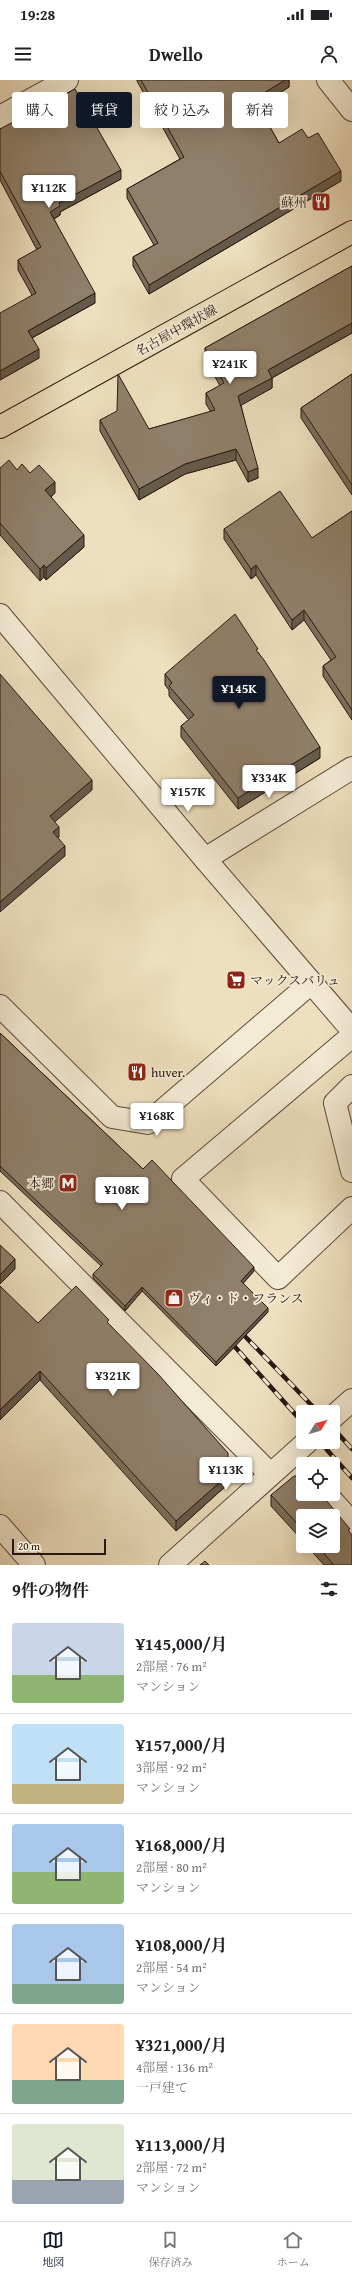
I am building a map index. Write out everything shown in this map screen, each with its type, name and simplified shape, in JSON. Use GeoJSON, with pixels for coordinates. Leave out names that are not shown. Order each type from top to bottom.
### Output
{"type":"FeatureCollection","features":[{"type":"Feature","properties":{"kind":"main road","name":"名古屋中環状線"},"geometry":{"type":"LineString","coordinates":[[0,427],[352,232]]}},
{"type":"Feature","properties":{"kind":"street"},"geometry":{"type":"LineString","coordinates":[[0,117],[67,80]]}},
{"type":"Feature","properties":{"kind":"street"},"geometry":{"type":"LineString","coordinates":[[328,80],[352,110]]}},
{"type":"Feature","properties":{"kind":"street"},"geometry":{"type":"LineString","coordinates":[[0,615],[205,859],[352,1030]]}},
{"type":"Feature","properties":{"kind":"street"},"geometry":{"type":"LineString","coordinates":[[205,859],[352,768]]}},
{"type":"Feature","properties":{"kind":"street"},"geometry":{"type":"LineString","coordinates":[[0,1006],[112,1117],[148,1122],[311,983]]}},
{"type":"Feature","properties":{"kind":"street"},"geometry":{"type":"LineString","coordinates":[[352,1036],[183,1179],[278,1278],[352,1208]]}},
{"type":"Feature","properties":{"kind":"street"},"geometry":{"type":"LineString","coordinates":[[352,1086],[335,1103],[352,1171]]}},
{"type":"Feature","properties":{"kind":"street"},"geometry":{"type":"LineString","coordinates":[[0,1202],[270,1474]]}},
{"type":"Feature","properties":{"kind":"street"},"geometry":{"type":"LineString","coordinates":[[340,1412],[351,1403]]}},
{"type":"Feature","properties":{"kind":"street"},"geometry":{"type":"LineString","coordinates":[[170,1565],[270,1474],[301,1455]]}},
{"type":"Feature","properties":{"kind":"street"},"geometry":{"type":"LineString","coordinates":[[332,1501],[352,1523]]}},
{"type":"Feature","properties":{"kind":"street"},"geometry":{"type":"LineString","coordinates":[[0,1526],[34,1565]]}},
{"type":"Feature","properties":{"kind":"building"},"geometry":{"type":"Polygon","coordinates":[[[141,80],[285,80],[265,92],[232,92],[232,128],[270,128],[279,143],[302,129],[308,138],[318,133],[341,171],[149,285],[133,257],[158,243],[127,189],[184,157],[168,128],[224,128],[224,92],[148,92],[141,80]]]}},
{"type":"Feature","properties":{"kind":"building"},"geometry":{"type":"Polygon","coordinates":[[[75,89],[77,92],[76,128],[97,128],[121,170],[59,203],[60,206],[50,212],[95,293],[28,331],[39,349],[0,371],[0,313],[36,293],[18,260],[41,247],[0,171],[0,129],[12,123],[12,128],[68,128],[68,93],[75,89]]]}},
{"type":"Feature","properties":{"kind":"building"},"geometry":{"type":"Polygon","coordinates":[[[352,266],[352,323],[268,370],[272,378],[238,396],[258,468],[248,472],[236,449],[185,464],[139,489],[100,420],[117,411],[118,374],[149,429],[215,410],[206,393],[224,383],[205,348],[352,266]]]}},
{"type":"Feature","properties":{"kind":"building"},"geometry":{"type":"Polygon","coordinates":[[[352,374],[352,485],[301,408],[352,374]]]}},
{"type":"Feature","properties":{"kind":"building"},"geometry":{"type":"Polygon","coordinates":[[[9,460],[17,470],[22,464],[30,473],[39,465],[55,482],[45,490],[84,535],[46,568],[44,565],[40,569],[0,523],[0,468],[9,460]]]}},
{"type":"Feature","properties":{"kind":"building"},"geometry":{"type":"Polygon","coordinates":[[[280,491],[312,538],[352,511],[352,710],[323,666],[336,657],[304,610],[292,620],[256,565],[251,569],[224,529],[280,491]]]}},
{"type":"Feature","properties":{"kind":"building"},"geometry":{"type":"Polygon","coordinates":[[[235,614],[258,649],[256,650],[320,747],[238,798],[181,726],[194,715],[169,686],[172,683],[165,674],[235,614]]]}},
{"type":"Feature","properties":{"kind":"building"},"geometry":{"type":"Polygon","coordinates":[[[0,674],[92,780],[50,816],[59,827],[53,832],[65,846],[0,902],[0,674]]]}},
{"type":"Feature","properties":{"kind":"building"},"geometry":{"type":"Polygon","coordinates":[[[0,1033],[143,1169],[152,1160],[254,1267],[241,1281],[268,1308],[216,1362],[142,1287],[125,1306],[93,1274],[103,1264],[0,1166],[0,1033]]]}},
{"type":"Feature","properties":{"kind":"building"},"geometry":{"type":"Polygon","coordinates":[[[0,1245],[15,1259],[0,1275],[0,1245]]]}},
{"type":"Feature","properties":{"kind":"building"},"geometry":{"type":"Polygon","coordinates":[[[0,1286],[38,1323],[76,1286],[109,1320],[107,1322],[158,1374],[228,1453],[228,1475],[176,1521],[40,1371],[0,1410],[0,1286]]]}},
{"type":"Feature","properties":{"kind":"building"},"geometry":{"type":"Polygon","coordinates":[[[294,1476],[296,1476],[296,1501],[327,1501],[333,1509],[296,1509],[296,1522],[271,1495],[294,1476]]]}},
{"type":"Feature","properties":{"kind":"building"},"geometry":{"type":"Polygon","coordinates":[[[340,1517],[350,1529],[348,1530],[352,1535],[352,1565],[334,1565],[323,1553],[340,1553],[340,1517]]]}},
{"type":"Feature","properties":{"kind":"building"},"geometry":{"type":"Polygon","coordinates":[[[205,1561],[209,1565],[200,1565],[205,1561]]]}},
{"type":"Feature","properties":{"kind":"railway"},"geometry":{"type":"LineString","coordinates":[[238,1329],[311,1405]]}},
{"type":"Feature","properties":{"kind":"railway"},"geometry":{"type":"LineString","coordinates":[[227,1338],[296,1415]]}},
{"type":"Feature","properties":{"kind":"railway"},"geometry":{"type":"LineString","coordinates":[[340,1436],[352,1449]]}},
{"type":"Feature","properties":{"kind":"railway"},"geometry":{"type":"LineString","coordinates":[[326,1449],[352,1478]]}},
{"type":"Feature","properties":{"kind":"place","name":"蘇州"},"geometry":{"type":"Point","coordinates":[321,202]}},
{"type":"Feature","properties":{"kind":"place","name":"マックスバリュ"},"geometry":{"type":"Point","coordinates":[236,980]}},
{"type":"Feature","properties":{"kind":"place","name":"huver."},"geometry":{"type":"Point","coordinates":[137,1072]}},
{"type":"Feature","properties":{"kind":"place","name":"本郷"},"geometry":{"type":"Point","coordinates":[68,1183]}},
{"type":"Feature","properties":{"kind":"place","name":"ヴィ・ド・フランス"},"geometry":{"type":"Point","coordinates":[174,1298]}}]}
